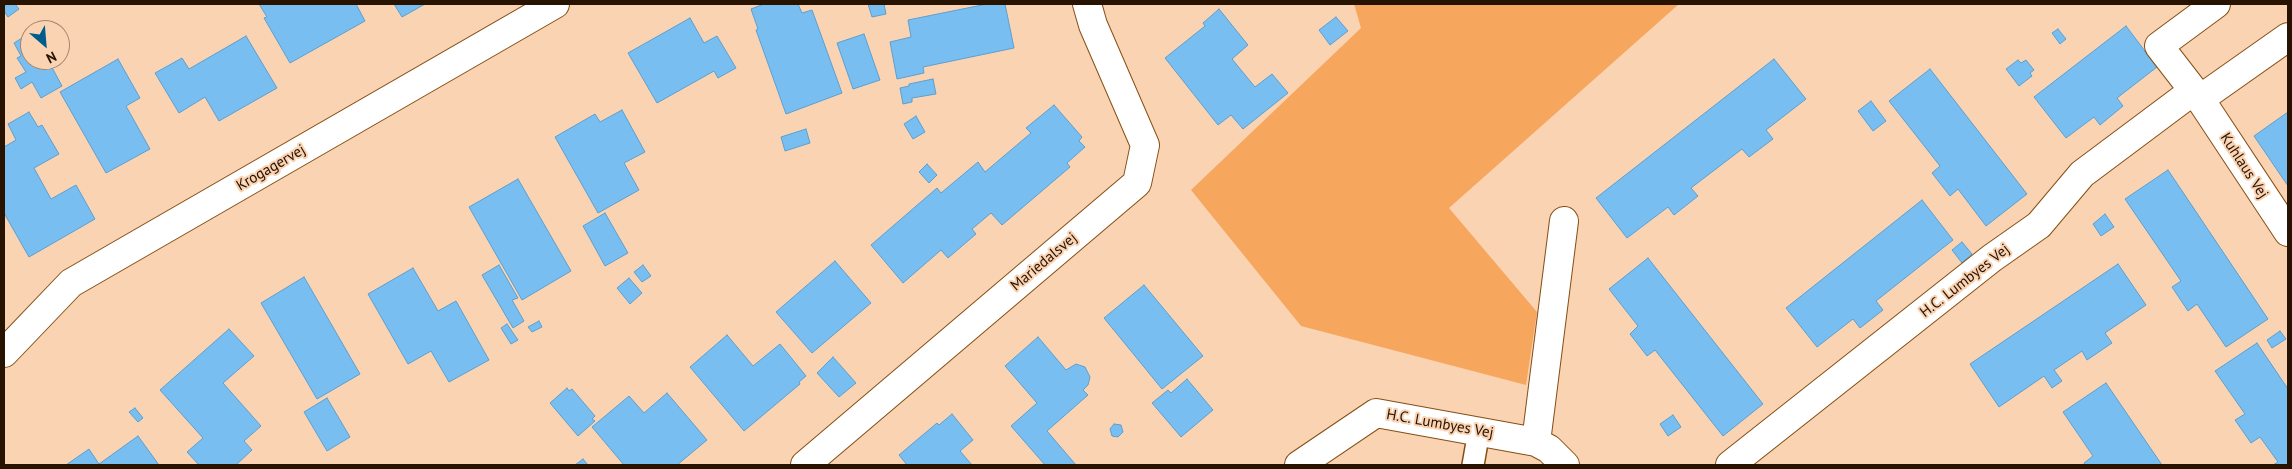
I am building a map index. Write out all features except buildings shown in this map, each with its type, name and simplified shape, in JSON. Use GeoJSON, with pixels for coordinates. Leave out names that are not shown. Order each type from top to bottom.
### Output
{"type":"FeatureCollection","features":[{"type":"Feature","properties":{"kind":"street","name":"Krogagervej"},"geometry":{"type":"LineString","coordinates":[[4,353],[71,283],[555,4]]}},
{"type":"Feature","properties":{"kind":"street","name":"Mariedalsvej"},"geometry":{"type":"LineString","coordinates":[[805,465],[1137,183],[1145,145],[1093,25],[1087,4]]}},
{"type":"Feature","properties":{"kind":"street","name":"Kuhlaus Vej"},"geometry":{"type":"LineString","coordinates":[[2216,4],[2159,46],[2197,95],[2288,232]]}},
{"type":"Feature","properties":{"kind":"street"},"geometry":{"type":"LineString","coordinates":[[2197,95],[2288,37]]}},
{"type":"Feature","properties":{"kind":"street","name":"H.C. Lumbyes Vej"},"geometry":{"type":"LineString","coordinates":[[1730,465],[1992,258],[2039,225],[2082,174],[2197,95]]}},
{"type":"Feature","properties":{"kind":"street"},"geometry":{"type":"LineString","coordinates":[[1536,442],[1564,221]]}},
{"type":"Feature","properties":{"kind":"street","name":"H.C. Lumbyes Vej"},"geometry":{"type":"LineString","coordinates":[[1299,465],[1376,413],[1536,442],[1548,449],[1565,465]]}},
{"type":"Feature","properties":{"kind":"lane"},"geometry":{"type":"LineString","coordinates":[[1473,465],[1479,431]]}},
{"type":"Feature","properties":{"kind":"shaded area"},"geometry":{"type":"Polygon","coordinates":[[[1354,4],[1679,4],[1449,208],[1537,312],[1526,385],[1301,326],[1191,190],[1361,28],[1354,4]]]}}]}
